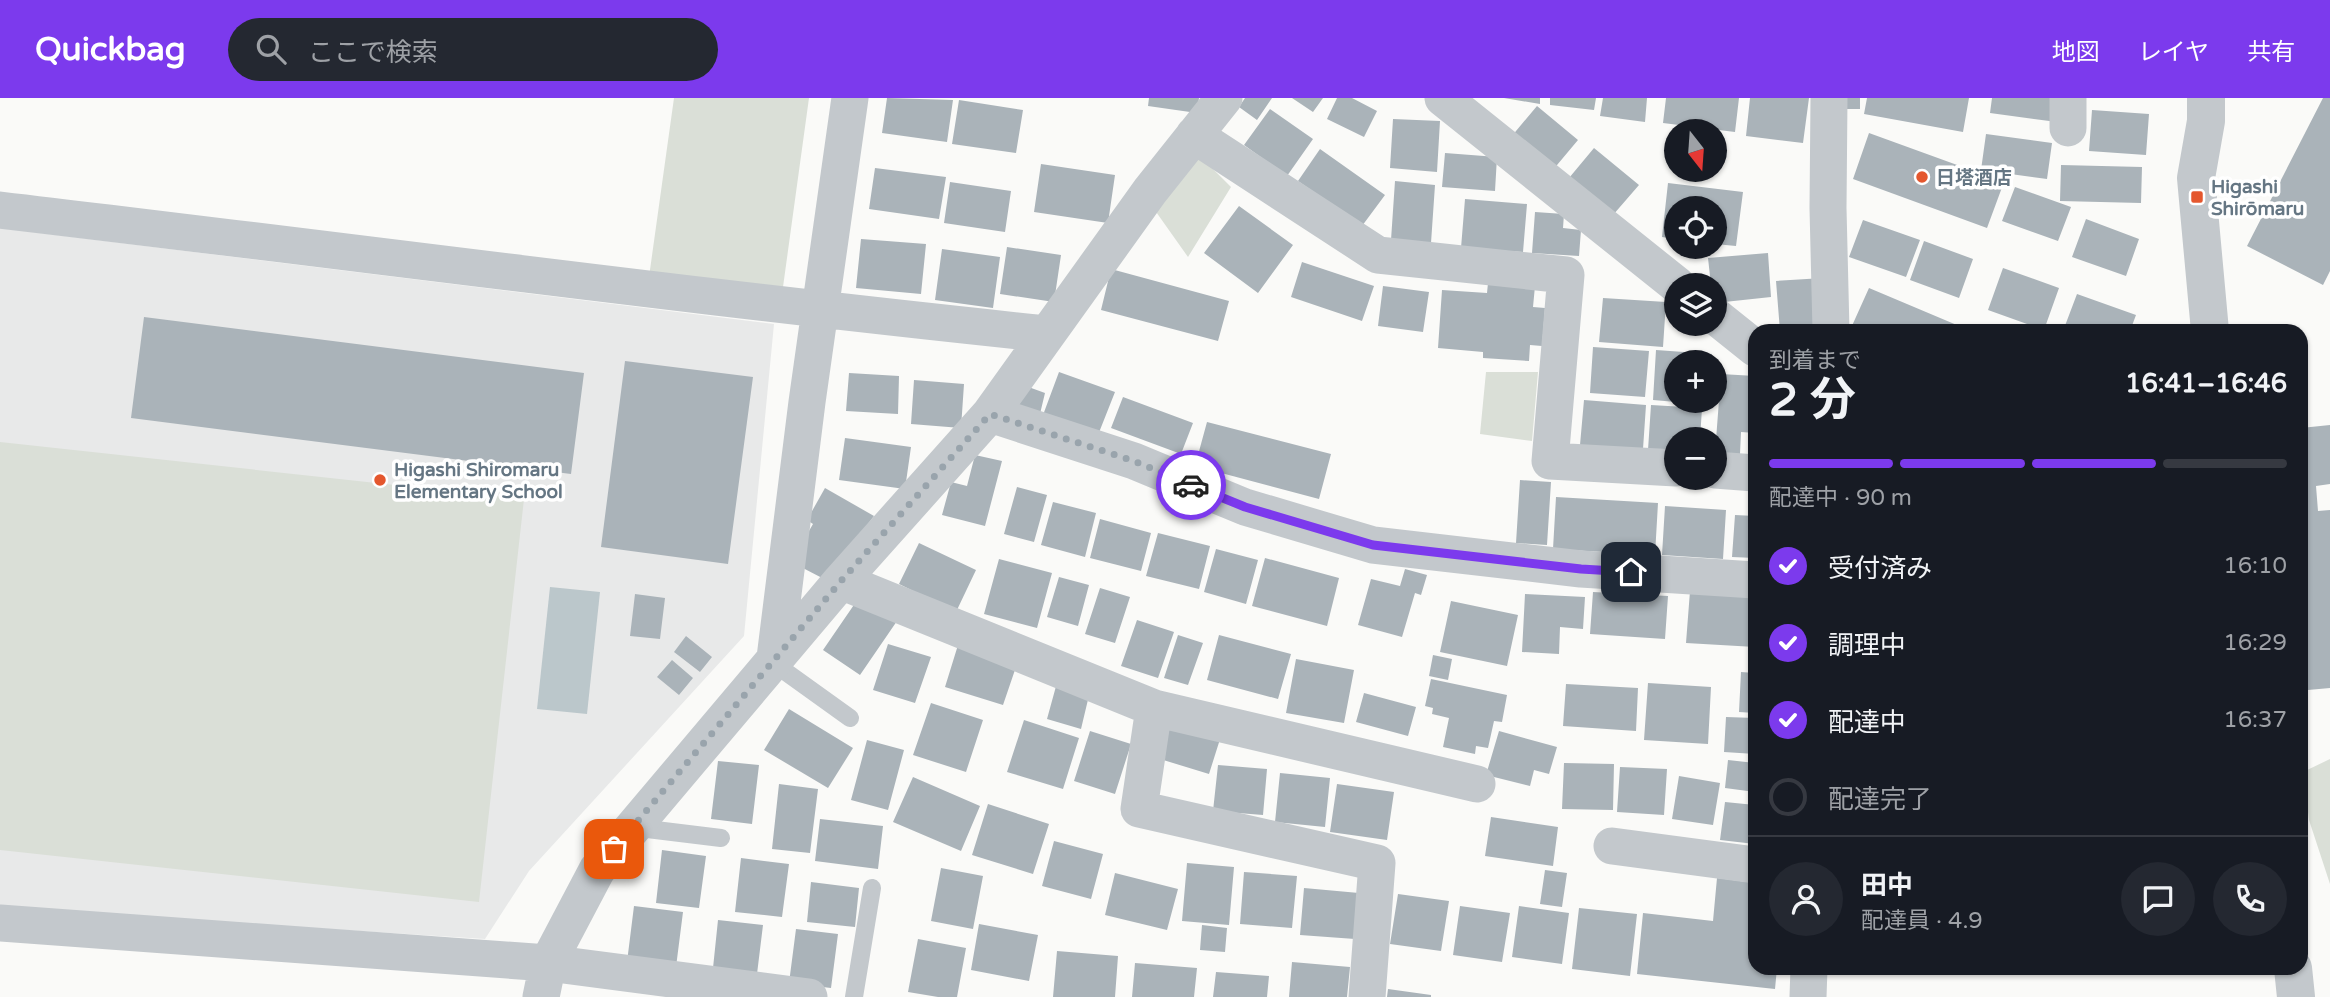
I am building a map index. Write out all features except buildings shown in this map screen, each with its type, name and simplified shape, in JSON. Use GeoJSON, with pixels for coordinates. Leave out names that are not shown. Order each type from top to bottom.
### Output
{"type":"FeatureCollection","features":[{"type":"Feature","properties":{"kind":"street"},"geometry":{"type":"LineString","coordinates":[[773,660],[850,98]]}},
{"type":"Feature","properties":{"kind":"street"},"geometry":{"type":"LineString","coordinates":[[545,980],[597,870],[841,581],[990,414],[1150,191],[1224,98]]}},
{"type":"Feature","properties":{"kind":"street"},"geometry":{"type":"LineString","coordinates":[[1443,98],[1664,275]]}},
{"type":"Feature","properties":{"kind":"street"},"geometry":{"type":"LineString","coordinates":[[1829,98],[1831,324]]}},
{"type":"Feature","properties":{"kind":"street"},"geometry":{"type":"LineString","coordinates":[[2206,98],[2206,121],[2196,178],[2209,324]]}},
{"type":"Feature","properties":{"kind":"street"},"geometry":{"type":"LineString","coordinates":[[1194,135],[1378,255],[1566,275],[1550,461],[1664,467]]}},
{"type":"Feature","properties":{"kind":"street"},"geometry":{"type":"LineString","coordinates":[[0,214],[344,250],[820,311],[1047,334]]}},
{"type":"Feature","properties":{"kind":"street"},"geometry":{"type":"LineString","coordinates":[[1727,326],[1748,342]]}},
{"type":"Feature","properties":{"kind":"street"},"geometry":{"type":"LineString","coordinates":[[990,414],[1134,461],[1245,507],[1373,545],[1581,569],[1748,580]]}},
{"type":"Feature","properties":{"kind":"street"},"geometry":{"type":"LineString","coordinates":[[1727,471],[1748,472]]}},
{"type":"Feature","properties":{"kind":"street"},"geometry":{"type":"LineString","coordinates":[[841,581],[1154,708],[1477,784]]}},
{"type":"Feature","properties":{"kind":"street"},"geometry":{"type":"LineString","coordinates":[[1154,708],[1139,809],[1377,863],[1367,997]]}},
{"type":"Feature","properties":{"kind":"street"},"geometry":{"type":"LineString","coordinates":[[1612,846],[1748,864]]}},
{"type":"Feature","properties":{"kind":"street"},"geometry":{"type":"LineString","coordinates":[[0,922],[545,980],[809,997]]}},
{"type":"Feature","properties":{"kind":"street"},"geometry":{"type":"LineString","coordinates":[[1808,997],[1809,975]]}},
{"type":"Feature","properties":{"kind":"street"},"geometry":{"type":"LineString","coordinates":[[2293,975],[2296,997]]}},
{"type":"Feature","properties":{"kind":"lane"},"geometry":{"type":"LineString","coordinates":[[773,660],[850,718]]}},
{"type":"Feature","properties":{"kind":"lane"},"geometry":{"type":"LineString","coordinates":[[631,827],[721,838]]}},
{"type":"Feature","properties":{"kind":"lane"},"geometry":{"type":"LineString","coordinates":[[854,997],[872,888]]}},
{"type":"Feature","properties":{"kind":"shaded area"},"geometry":{"type":"Polygon","coordinates":[[[674,98],[809,98],[783,287],[759,284],[758,290],[649,277],[674,98]]]}},
{"type":"Feature","properties":{"kind":"shaded area"},"geometry":{"type":"Polygon","coordinates":[[[1198,154],[1231,187],[1188,257],[1154,209],[1198,154]]]}},
{"type":"Feature","properties":{"kind":"shaded area","name":"Higashi Shiromaru Elementary School"},"geometry":{"type":"Polygon","coordinates":[[[0,228],[774,324],[744,636],[529,871],[485,939],[0,908],[0,228]]]}},
{"type":"Feature","properties":{"kind":"shaded area"},"geometry":{"type":"Polygon","coordinates":[[[1486,372],[1538,372],[1532,441],[1480,434],[1486,372]]]}},
{"type":"Feature","properties":{"kind":"shaded area"},"geometry":{"type":"Polygon","coordinates":[[[0,442],[524,499],[479,902],[0,850],[0,442]]]}},
{"type":"Feature","properties":{"kind":"shaded area"},"geometry":{"type":"Polygon","coordinates":[[[550,587],[600,592],[587,714],[537,709],[550,587]]]}},
{"type":"Feature","properties":{"kind":"shaded area"},"geometry":{"type":"Polygon","coordinates":[[[2330,759],[2330,884],[2309,820],[2308,770],[2330,759]]]}},
{"type":"Feature","properties":{"kind":"way so far"},"geometry":{"type":"LineString","coordinates":[[614,849],[841,581],[990,414],[1134,461],[1191,485]]}},
{"type":"Feature","properties":{"kind":"place","name":"日塔酒店"},"geometry":{"type":"Point","coordinates":[1922,177]}},
{"type":"Feature","properties":{"kind":"place","name":"Higashi Shirōmaru"},"geometry":{"type":"Point","coordinates":[2197,197]}},
{"type":"Feature","properties":{"kind":"place","name":"Higashi Shiromaru Elementary School"},"geometry":{"type":"Point","coordinates":[380,480]}},
{"type":"Feature","properties":{"kind":"route"},"geometry":{"type":"LineString","coordinates":[[1191,485],[1245,507],[1373,545],[1581,569],[1631,572]]}}]}
